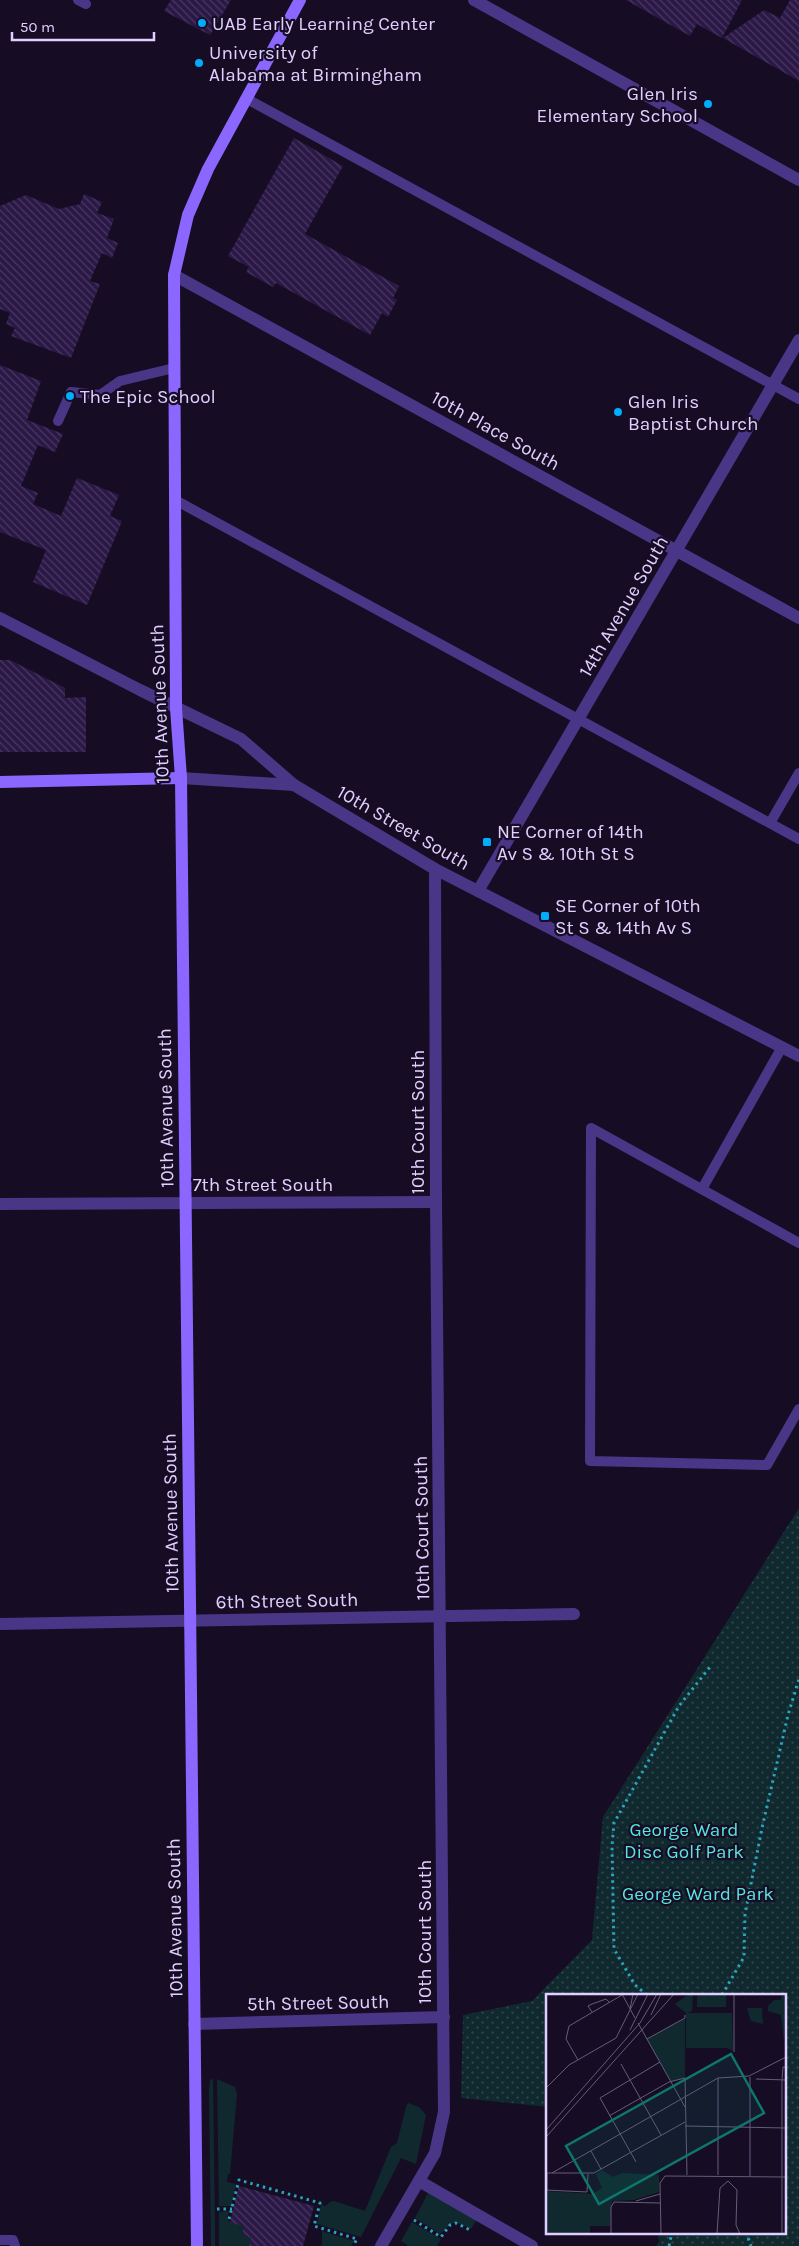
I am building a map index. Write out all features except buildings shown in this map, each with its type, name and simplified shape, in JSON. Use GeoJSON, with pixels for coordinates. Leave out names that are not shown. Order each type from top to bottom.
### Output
{"type":"FeatureCollection","features":[{"type":"Feature","properties":{"kind":"street","name":"10th Avenue South"},"geometry":{"type":"LineString","coordinates":[[197,2246],[184,1203],[181,778],[176,708],[174,275],[188,215],[208,169],[300,0]]}},
{"type":"Feature","properties":{"kind":"street"},"geometry":{"type":"LineString","coordinates":[[474,0],[799,180]]}},
{"type":"Feature","properties":{"kind":"street","name":"10th Place South"},"geometry":{"type":"LineString","coordinates":[[174,275],[799,618]]}},
{"type":"Feature","properties":{"kind":"street","name":"14th Avenue South"},"geometry":{"type":"LineString","coordinates":[[478,890],[799,340]]}},
{"type":"Feature","properties":{"kind":"street","name":"10th Street South"},"geometry":{"type":"LineString","coordinates":[[0,618],[241,739],[294,785],[435,869],[799,1056]]}},
{"type":"Feature","properties":{"kind":"street"},"geometry":{"type":"LineString","coordinates":[[0,782],[181,778],[294,785]]}},
{"type":"Feature","properties":{"kind":"street","name":"10th Court South"},"geometry":{"type":"LineString","coordinates":[[381,2246],[435,2153],[444,2112],[435,869]]}},
{"type":"Feature","properties":{"kind":"street","name":"7th Street South"},"geometry":{"type":"LineString","coordinates":[[0,1204],[436,1202]]}},
{"type":"Feature","properties":{"kind":"street","name":"6th Street South"},"geometry":{"type":"LineString","coordinates":[[0,1624],[574,1614]]}},
{"type":"Feature","properties":{"kind":"street","name":"5th Street South"},"geometry":{"type":"LineString","coordinates":[[194,2024],[444,2017]]}},
{"type":"Feature","properties":{"kind":"street"},"geometry":{"type":"LineString","coordinates":[[419,2181],[532,2246]]}},
{"type":"Feature","properties":{"kind":"lane"},"geometry":{"type":"LineString","coordinates":[[247,99],[799,399]]}},
{"type":"Feature","properties":{"kind":"lane"},"geometry":{"type":"LineString","coordinates":[[58,421],[71,392],[100,395],[120,381],[174,368]]}},
{"type":"Feature","properties":{"kind":"lane"},"geometry":{"type":"LineString","coordinates":[[175,500],[799,839]]}},
{"type":"Feature","properties":{"kind":"lane"},"geometry":{"type":"LineString","coordinates":[[770,823],[799,773]]}},
{"type":"Feature","properties":{"kind":"lane"},"geometry":{"type":"LineString","coordinates":[[702,1189],[782,1047]]}},
{"type":"Feature","properties":{"kind":"lane"},"geometry":{"type":"LineString","coordinates":[[799,1243],[591,1128],[590,1461],[767,1465],[799,1409]]}},
{"type":"Feature","properties":{"kind":"lane"},"geometry":{"type":"LineString","coordinates":[[0,2240],[13,2240],[15,2246]]}},
{"type":"Feature","properties":{"kind":"path"},"geometry":{"type":"LineString","coordinates":[[646,1994],[635,1985],[614,1949],[612,1846],[614,1823],[679,1706],[710,1667]]}},
{"type":"Feature","properties":{"kind":"path"},"geometry":{"type":"LineString","coordinates":[[723,1994],[744,1957],[745,1914],[762,1828],[788,1715],[799,1679]]}},
{"type":"Feature","properties":{"kind":"path"},"geometry":{"type":"LineString","coordinates":[[229,2219],[239,2180],[320,2203],[314,2226],[358,2239],[353,2246]]}},
{"type":"Feature","properties":{"kind":"path"},"geometry":{"type":"LineString","coordinates":[[217,2209],[232,2209]]}},
{"type":"Feature","properties":{"kind":"path"},"geometry":{"type":"LineString","coordinates":[[413,2220],[440,2237],[450,2225],[456,2223],[470,2230]]}},
{"type":"Feature","properties":{"kind":"path"},"geometry":{"type":"LineString","coordinates":[[747,2234],[751,2246]]}},
{"type":"Feature","properties":{"kind":"green space","name":"George Ward Park"},"geometry":{"type":"Polygon","coordinates":[[[799,1508],[799,2246],[656,2246],[659,2242],[658,2234],[786,2234],[786,1994],[546,1994],[546,2107],[461,2098],[463,2015],[532,2001],[592,1940],[603,1817],[799,1508]]]}},
{"type":"Feature","properties":{"kind":"green space"},"geometry":{"type":"Polygon","coordinates":[[[213,2079],[215,2246],[211,2246],[209,2088],[210,2080],[213,2079]]]}},
{"type":"Feature","properties":{"kind":"green space"},"geometry":{"type":"Polygon","coordinates":[[[217,2079],[235,2087],[237,2094],[230,2174],[228,2174],[227,2182],[236,2184],[231,2206],[219,2206],[217,2079]]]}},
{"type":"Feature","properties":{"kind":"green space"},"geometry":{"type":"Polygon","coordinates":[[[408,2103],[419,2107],[426,2115],[416,2164],[401,2158],[361,2237],[317,2224],[321,2205],[326,2206],[330,2202],[334,2201],[365,2211],[391,2147],[397,2143],[408,2103]]]}},
{"type":"Feature","properties":{"kind":"green space"},"geometry":{"type":"Polygon","coordinates":[[[428,2193],[477,2219],[471,2229],[455,2222],[440,2234],[415,2218],[428,2193]]]}},
{"type":"Feature","properties":{"kind":"green space"},"geometry":{"type":"Polygon","coordinates":[[[229,2211],[227,2219],[230,2222],[244,2226],[242,2235],[251,2238],[249,2246],[219,2246],[219,2212],[229,2211]]]}},
{"type":"Feature","properties":{"kind":"green space"},"geometry":{"type":"Polygon","coordinates":[[[412,2222],[441,2239],[437,2246],[409,2246],[401,2241],[412,2222]]]}},
{"type":"Feature","properties":{"kind":"green space"},"geometry":{"type":"Polygon","coordinates":[[[322,2231],[354,2241],[351,2246],[317,2246],[322,2245],[322,2231]]]}},
{"type":"Feature","properties":{"kind":"place","name":"UAB Early Learning Center"},"geometry":{"type":"Point","coordinates":[202,23]}},
{"type":"Feature","properties":{"kind":"place","name":"University of Alabama at Birmingham"},"geometry":{"type":"Point","coordinates":[199,63]}},
{"type":"Feature","properties":{"kind":"place","name":"Glen Iris Elementary School"},"geometry":{"type":"Point","coordinates":[708,104]}},
{"type":"Feature","properties":{"kind":"place","name":"The Epic School"},"geometry":{"type":"Point","coordinates":[70,396]}},
{"type":"Feature","properties":{"kind":"place","name":"Glen Iris Baptist Church"},"geometry":{"type":"Point","coordinates":[618,412]}},
{"type":"Feature","properties":{"kind":"place","name":"NE Corner of 14th Av S & 10th St S"},"geometry":{"type":"Point","coordinates":[487,842]}},
{"type":"Feature","properties":{"kind":"place","name":"SE Corner of 10th St S & 14th Av S"},"geometry":{"type":"Point","coordinates":[545,916]}},
{"type":"Feature","properties":{"kind":"park label","name":"George Ward Disc Golf Park"},"geometry":{"type":"Point","coordinates":[684,1840]}}]}
